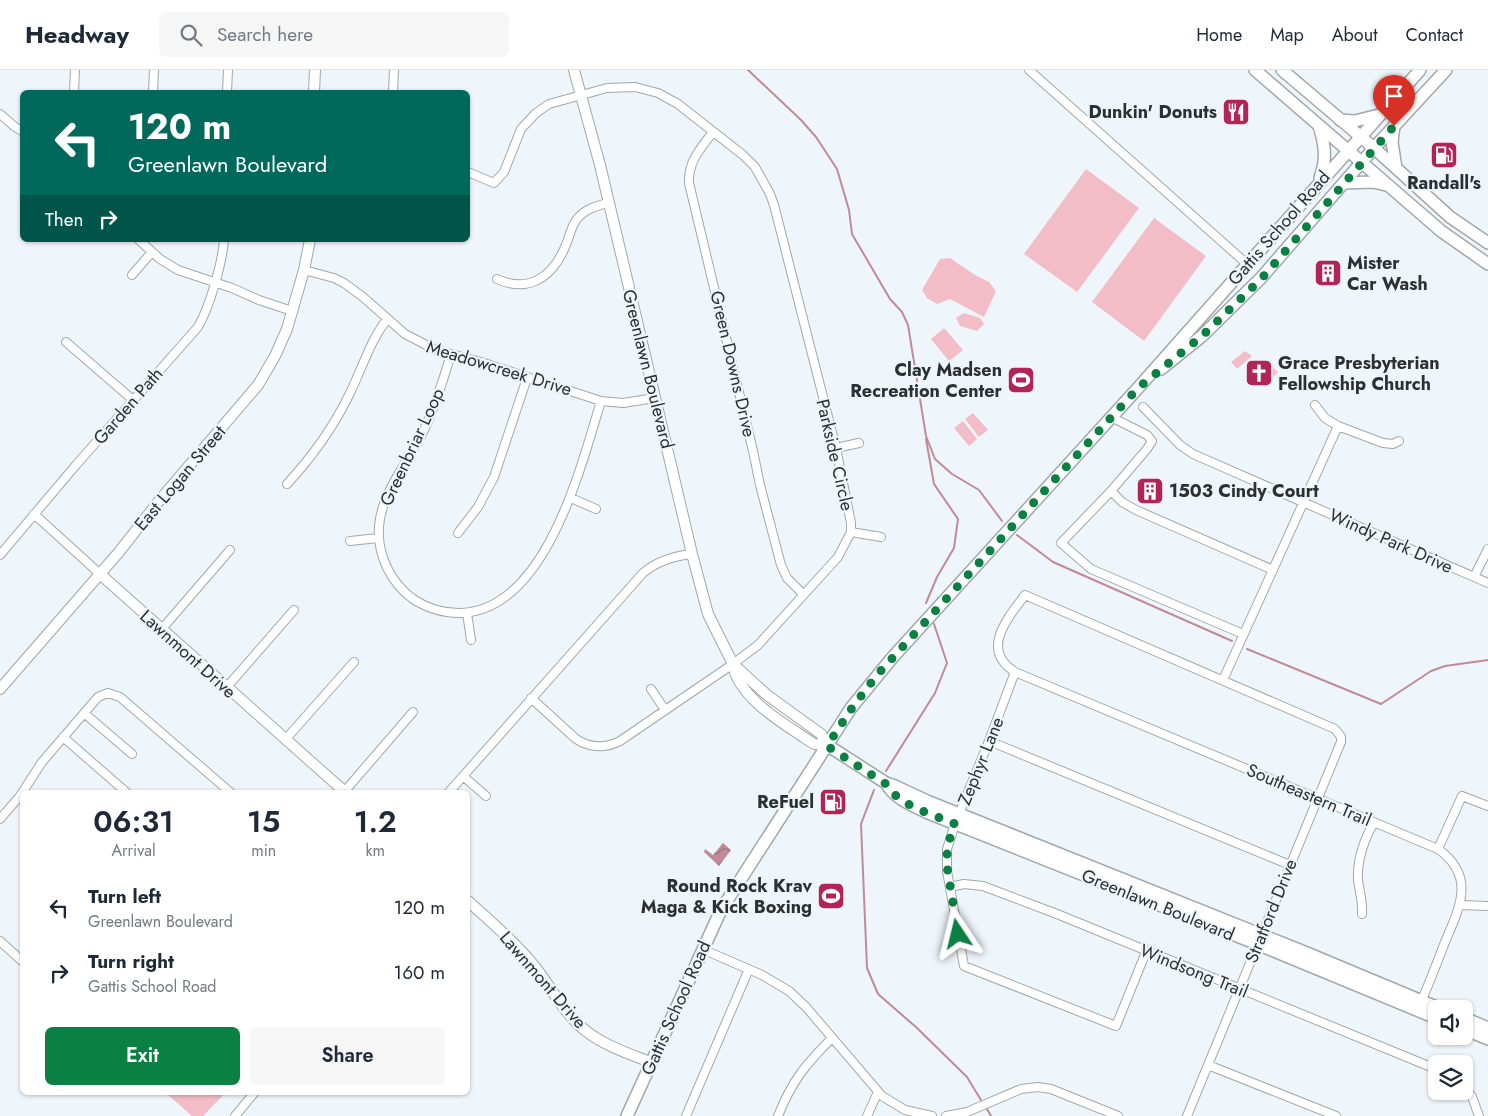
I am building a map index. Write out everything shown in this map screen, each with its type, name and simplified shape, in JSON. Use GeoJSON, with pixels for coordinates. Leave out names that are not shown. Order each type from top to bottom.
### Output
{"type":"FeatureCollection","features":[{"type":"Feature","properties":{"kind":"main road"},"geometry":{"type":"LineString","coordinates":[[1255,70],[1441,231],[1488,264]]}},
{"type":"Feature","properties":{"kind":"main road"},"geometry":{"type":"LineString","coordinates":[[1282,70],[1374,148],[1450,217],[1488,243]]}},
{"type":"Feature","properties":{"kind":"main road","name":"Gattis School Road"},"geometry":{"type":"LineString","coordinates":[[627,1116],[702,949],[729,896],[852,708],[877,675],[1138,388],[1420,70]]}},
{"type":"Feature","properties":{"kind":"main road","name":"Gattis School Road"},"geometry":{"type":"LineString","coordinates":[[1138,388],[1202,336],[1229,312],[1262,278],[1374,148],[1446,70]]}},
{"type":"Feature","properties":{"kind":"main road"},"geometry":{"type":"LineString","coordinates":[[1340,120],[1354,121],[1379,115]]}},
{"type":"Feature","properties":{"kind":"main road"},"geometry":{"type":"LineString","coordinates":[[1318,124],[1326,155],[1324,168],[1318,183]]}},
{"type":"Feature","properties":{"kind":"main road"},"geometry":{"type":"LineString","coordinates":[[1394,126],[1392,142],[1396,168]]}},
{"type":"Feature","properties":{"kind":"main road"},"geometry":{"type":"LineString","coordinates":[[1344,183],[1373,182],[1388,185]]}},
{"type":"Feature","properties":{"kind":"main road","name":"Greenlawn Boulevard"},"geometry":{"type":"LineString","coordinates":[[827,746],[886,784],[895,786],[927,801],[957,819],[1420,1006],[1428,1007]]}},
{"type":"Feature","properties":{"kind":"main road","name":"Greenlawn Boulevard"},"geometry":{"type":"LineString","coordinates":[[1420,1006],[1428,1012]]}},
{"type":"Feature","properties":{"kind":"main road"},"geometry":{"type":"LineString","coordinates":[[1473,1022],[1488,1028]]}},
{"type":"Feature","properties":{"kind":"main road"},"geometry":{"type":"LineString","coordinates":[[1473,1033],[1488,1039]]}},
{"type":"Feature","properties":{"kind":"street"},"geometry":{"type":"LineString","coordinates":[[74,90],[75,70]]}},
{"type":"Feature","properties":{"kind":"street"},"geometry":{"type":"LineString","coordinates":[[153,90],[154,70]]}},
{"type":"Feature","properties":{"kind":"street"},"geometry":{"type":"LineString","coordinates":[[227,90],[228,70]]}},
{"type":"Feature","properties":{"kind":"street"},"geometry":{"type":"LineString","coordinates":[[314,90],[315,70]]}},
{"type":"Feature","properties":{"kind":"street"},"geometry":{"type":"LineString","coordinates":[[393,90],[394,70]]}},
{"type":"Feature","properties":{"kind":"street","name":"Greenlawn Boulevard"},"geometry":{"type":"LineString","coordinates":[[574,70],[582,95],[708,614],[742,685],[770,714],[814,744],[827,746]]}},
{"type":"Feature","properties":{"kind":"street"},"geometry":{"type":"LineString","coordinates":[[1029,70],[1247,264]]}},
{"type":"Feature","properties":{"kind":"street","name":"Parkside Circle"},"geometry":{"type":"LineString","coordinates":[[470,173],[494,183],[504,172],[517,138],[527,122],[549,104],[618,86],[646,89],[673,101],[743,155],[754,167],[770,194],[836,448],[851,523],[851,532],[838,557],[758,645],[613,745],[599,747],[576,739],[531,698]]}},
{"type":"Feature","properties":{"kind":"street"},"geometry":{"type":"LineString","coordinates":[[0,114],[20,130]]}},
{"type":"Feature","properties":{"kind":"street","name":"Green Downs Drive"},"geometry":{"type":"LineString","coordinates":[[714,132],[694,157],[691,165],[690,183],[760,485],[781,565],[787,578],[803,594]]}},
{"type":"Feature","properties":{"kind":"street"},"geometry":{"type":"LineString","coordinates":[[497,279],[513,284],[534,283],[553,267],[562,254],[578,217],[592,207],[608,203]]}},
{"type":"Feature","properties":{"kind":"street"},"geometry":{"type":"LineString","coordinates":[[141,242],[168,265],[178,270],[292,311]]}},
{"type":"Feature","properties":{"kind":"street","name":"Garden Path"},"geometry":{"type":"LineString","coordinates":[[0,554],[198,327],[214,283],[224,242]]}},
{"type":"Feature","properties":{"kind":"street","name":"East Logan Street"},"geometry":{"type":"LineString","coordinates":[[0,688],[100,574],[159,501],[258,385],[275,356],[292,311],[310,242]]}},
{"type":"Feature","properties":{"kind":"street"},"geometry":{"type":"LineString","coordinates":[[132,275],[152,252]]}},
{"type":"Feature","properties":{"kind":"street","name":"Meadowcreek Drive"},"geometry":{"type":"LineString","coordinates":[[304,270],[328,276],[344,283],[415,340],[436,350],[601,400],[623,403],[655,398]]}},
{"type":"Feature","properties":{"kind":"street"},"geometry":{"type":"LineString","coordinates":[[287,484],[321,443],[336,419],[350,394],[376,334],[387,319]]}},
{"type":"Feature","properties":{"kind":"street"},"geometry":{"type":"LineString","coordinates":[[66,342],[133,400]]}},
{"type":"Feature","properties":{"kind":"street","name":"Greenbriar Loop"},"geometry":{"type":"LineString","coordinates":[[451,354],[438,396],[423,433],[383,505],[378,538],[385,565],[397,583],[408,595],[432,609],[467,613],[493,606],[518,585],[538,560],[571,498],[601,400]]}},
{"type":"Feature","properties":{"kind":"street"},"geometry":{"type":"LineString","coordinates":[[458,533],[478,507],[494,477],[527,378]]}},
{"type":"Feature","properties":{"kind":"street"},"geometry":{"type":"LineString","coordinates":[[1315,405],[1325,418],[1338,426],[1383,443],[1393,444],[1400,442]]}},
{"type":"Feature","properties":{"kind":"street","name":"Windy Park Drive"},"geometry":{"type":"LineString","coordinates":[[1143,407],[1180,445],[1193,454],[1488,583]]}},
{"type":"Feature","properties":{"kind":"street"},"geometry":{"type":"LineString","coordinates":[[1111,417],[1148,435],[1152,440],[1147,450],[1111,491],[1061,543],[1091,569],[1243,634]]}},
{"type":"Feature","properties":{"kind":"street"},"geometry":{"type":"LineString","coordinates":[[1015,672],[1009,668],[1001,657],[998,645],[1004,623],[1025,595],[1223,680],[1338,426]]}},
{"type":"Feature","properties":{"kind":"street"},"geometry":{"type":"LineString","coordinates":[[836,448],[859,442]]}},
{"type":"Feature","properties":{"kind":"street"},"geometry":{"type":"LineString","coordinates":[[1111,491],[1122,502],[1136,510],[1272,570]]}},
{"type":"Feature","properties":{"kind":"street"},"geometry":{"type":"LineString","coordinates":[[571,498],[596,509]]}},
{"type":"Feature","properties":{"kind":"street","name":"Lawnmont Drive"},"geometry":{"type":"LineString","coordinates":[[34,514],[161,630],[342,790]]}},
{"type":"Feature","properties":{"kind":"street"},"geometry":{"type":"LineString","coordinates":[[851,532],[881,537]]}},
{"type":"Feature","properties":{"kind":"street"},"geometry":{"type":"LineString","coordinates":[[350,541],[378,538]]}},
{"type":"Feature","properties":{"kind":"street"},"geometry":{"type":"LineString","coordinates":[[1474,577],[1488,549]]}},
{"type":"Feature","properties":{"kind":"street"},"geometry":{"type":"LineString","coordinates":[[161,630],[230,550]]}},
{"type":"Feature","properties":{"kind":"street"},"geometry":{"type":"LineString","coordinates":[[451,790],[643,574],[660,561],[692,554]]}},
{"type":"Feature","properties":{"kind":"street"},"geometry":{"type":"LineString","coordinates":[[226,688],[294,610]]}},
{"type":"Feature","properties":{"kind":"street"},"geometry":{"type":"LineString","coordinates":[[467,613],[471,640]]}},
{"type":"Feature","properties":{"kind":"street"},"geometry":{"type":"LineString","coordinates":[[285,740],[354,662]]}},
{"type":"Feature","properties":{"kind":"street","name":"Zephyr Lane"},"geometry":{"type":"LineString","coordinates":[[1015,672],[990,742],[957,819],[947,849],[947,871],[964,966],[1116,1026],[1146,952]]}},
{"type":"Feature","properties":{"kind":"street","name":"Southeastern Trail"},"geometry":{"type":"LineString","coordinates":[[1015,672],[1438,848],[1452,861],[1460,878],[1462,887],[1460,905],[1420,1006]]}},
{"type":"Feature","properties":{"kind":"street","name":"Stratford Drive"},"geometry":{"type":"LineString","coordinates":[[1187,1116],[1341,742],[1339,733],[1335,730],[1223,680]]}},
{"type":"Feature","properties":{"kind":"street"},"geometry":{"type":"LineString","coordinates":[[651,689],[665,710]]}},
{"type":"Feature","properties":{"kind":"street"},"geometry":{"type":"LineString","coordinates":[[25,790],[42,762],[63,737],[98,697],[108,693],[120,697],[228,790]]}},
{"type":"Feature","properties":{"kind":"street"},"geometry":{"type":"LineString","coordinates":[[346,790],[413,712]]}},
{"type":"Feature","properties":{"kind":"street"},"geometry":{"type":"LineString","coordinates":[[84,713],[132,754]]}},
{"type":"Feature","properties":{"kind":"street"},"geometry":{"type":"LineString","coordinates":[[63,737],[124,790]]}},
{"type":"Feature","properties":{"kind":"street"},"geometry":{"type":"LineString","coordinates":[[990,742],[1290,865]]}},
{"type":"Feature","properties":{"kind":"street"},"geometry":{"type":"LineString","coordinates":[[463,776],[486,796]]}},
{"type":"Feature","properties":{"kind":"street"},"geometry":{"type":"LineString","coordinates":[[1438,848],[1462,796],[1488,806]]}},
{"type":"Feature","properties":{"kind":"street"},"geometry":{"type":"LineString","coordinates":[[0,819],[20,798]]}},
{"type":"Feature","properties":{"kind":"street"},"geometry":{"type":"LineString","coordinates":[[1362,914],[1363,903],[1358,879],[1360,858],[1366,837],[1374,822]]}},
{"type":"Feature","properties":{"kind":"street","name":"Windsong Trail"},"geometry":{"type":"LineString","coordinates":[[950,887],[964,884],[983,886],[1057,914],[1428,1066]]}},
{"type":"Feature","properties":{"kind":"street","name":"Lawnmont Drive"},"geometry":{"type":"LineString","coordinates":[[470,903],[518,948],[536,969],[563,1008],[578,1024],[595,1038],[652,1063]]}},
{"type":"Feature","properties":{"kind":"street"},"geometry":{"type":"LineString","coordinates":[[1460,905],[1488,906]]}},
{"type":"Feature","properties":{"kind":"street"},"geometry":{"type":"LineString","coordinates":[[0,941],[20,959]]}},
{"type":"Feature","properties":{"kind":"street"},"geometry":{"type":"LineString","coordinates":[[702,949],[749,969],[789,991],[806,1007],[878,1092],[890,1102],[905,1110],[932,1116]]}},
{"type":"Feature","properties":{"kind":"street"},"geometry":{"type":"LineString","coordinates":[[686,1116],[749,969]]}},
{"type":"Feature","properties":{"kind":"street"},"geometry":{"type":"LineString","coordinates":[[778,1116],[791,1086],[803,1068],[832,1038]]}},
{"type":"Feature","properties":{"kind":"street"},"geometry":{"type":"LineString","coordinates":[[1208,1065],[1336,1116]]}},
{"type":"Feature","properties":{"kind":"street"},"geometry":{"type":"LineString","coordinates":[[946,1116],[967,1112],[1020,1090],[1038,1087],[1051,1089],[1118,1116]]}},
{"type":"Feature","properties":{"kind":"street"},"geometry":{"type":"LineString","coordinates":[[867,1116],[878,1092]]}},
{"type":"Feature","properties":{"kind":"street"},"geometry":{"type":"LineString","coordinates":[[235,1116],[252,1095]]}},
{"type":"Feature","properties":{"kind":"street"},"geometry":{"type":"LineString","coordinates":[[1473,1100],[1479,1116]]}},
{"type":"Feature","properties":{"kind":"shaded area"},"geometry":{"type":"Polygon","coordinates":[[[1086,169],[1139,208],[1077,292],[1024,254],[1086,169]]]}},
{"type":"Feature","properties":{"kind":"shaded area"},"geometry":{"type":"Polygon","coordinates":[[[1154,218],[1206,256],[1144,341],[1092,302],[1154,218]]]}},
{"type":"Feature","properties":{"kind":"shaded area"},"geometry":{"type":"Polygon","coordinates":[[[950,258],[989,282],[996,291],[984,317],[950,299],[937,304],[927,298],[922,290],[940,259],[950,258]]]}},
{"type":"Feature","properties":{"kind":"shaded area"},"geometry":{"type":"Polygon","coordinates":[[[964,313],[980,318],[984,324],[977,331],[960,326],[956,318],[964,313]]]}},
{"type":"Feature","properties":{"kind":"shaded area"},"geometry":{"type":"Polygon","coordinates":[[[944,328],[963,350],[949,361],[931,339],[944,328]]]}},
{"type":"Feature","properties":{"kind":"shaded area"},"geometry":{"type":"Polygon","coordinates":[[[1245,351],[1252,356],[1237,369],[1231,362],[1245,351]]]}},
{"type":"Feature","properties":{"kind":"shaded area"},"geometry":{"type":"Polygon","coordinates":[[[1272,367],[1278,372],[1266,384],[1265,368],[1272,367]]]}},
{"type":"Feature","properties":{"kind":"shaded area"},"geometry":{"type":"Polygon","coordinates":[[[973,413],[988,430],[979,437],[965,419],[973,413]]]}},
{"type":"Feature","properties":{"kind":"shaded area"},"geometry":{"type":"Polygon","coordinates":[[[963,421],[977,439],[969,446],[954,428],[963,421]]]}},
{"type":"Feature","properties":{"kind":"shaded area"},"geometry":{"type":"Polygon","coordinates":[[[168,1095],[223,1095],[203,1116],[192,1116],[168,1095]]]}},
{"type":"Feature","properties":{"kind":"water"},"geometry":{"type":"Polygon","coordinates":[[[723,843],[731,850],[719,866],[704,852],[705,849],[713,855],[723,843]]]}},
{"type":"Feature","properties":{"kind":"waterway"},"geometry":{"type":"LineString","coordinates":[[748,70],[801,120],[816,137],[837,169],[849,210],[852,234],[890,299],[902,312],[908,325],[926,436],[935,459],[952,474],[979,490],[1002,521]]}},
{"type":"Feature","properties":{"kind":"waterway"},"geometry":{"type":"LineString","coordinates":[[926,439],[934,484],[958,519],[954,548],[937,577],[926,603]]}},
{"type":"Feature","properties":{"kind":"waterway"},"geometry":{"type":"LineString","coordinates":[[1017,535],[1053,562],[1232,641]]}},
{"type":"Feature","properties":{"kind":"waterway"},"geometry":{"type":"LineString","coordinates":[[886,771],[935,693],[947,663],[934,624]]}},
{"type":"Feature","properties":{"kind":"waterway"},"geometry":{"type":"LineString","coordinates":[[1247,649],[1381,704],[1431,671],[1445,666],[1488,660]]}},
{"type":"Feature","properties":{"kind":"waterway"},"geometry":{"type":"LineString","coordinates":[[874,790],[861,824],[867,968],[878,994],[917,1028],[967,1077],[981,1100]]}},
{"type":"Feature","properties":{"kind":"waterway"},"geometry":{"type":"LineString","coordinates":[[987,1109],[991,1116]]}},
{"type":"Feature","properties":{"kind":"place","name":"Dunkin' Donuts"},"geometry":{"type":"Point","coordinates":[1236,112]}},
{"type":"Feature","properties":{"kind":"place","name":"Randall's"},"geometry":{"type":"Point","coordinates":[1444,155]}},
{"type":"Feature","properties":{"kind":"place","name":"Mister Car Wash"},"geometry":{"type":"Point","coordinates":[1328,273]}},
{"type":"Feature","properties":{"kind":"place","name":"Grace Presbyterian Fellowship Church"},"geometry":{"type":"Point","coordinates":[1259,373]}},
{"type":"Feature","properties":{"kind":"place","name":"Clay Madsen Recreation Center"},"geometry":{"type":"Point","coordinates":[1021,380]}},
{"type":"Feature","properties":{"kind":"place","name":"1503 Cindy Court"},"geometry":{"type":"Point","coordinates":[1150,491]}},
{"type":"Feature","properties":{"kind":"place","name":"ReFuel"},"geometry":{"type":"Point","coordinates":[833,802]}},
{"type":"Feature","properties":{"kind":"place","name":"Round Rock Krav Maga & Kick Boxing"},"geometry":{"type":"Point","coordinates":[831,896]}},
{"type":"Feature","properties":{"kind":"route"},"geometry":{"type":"LineString","coordinates":[[958,934],[946,860],[947,849],[955,824],[903,800],[891,792],[886,784],[827,746],[877,675],[1051,482],[1138,388],[1202,336],[1229,312],[1262,278],[1306,225],[1394,126]]}}]}
